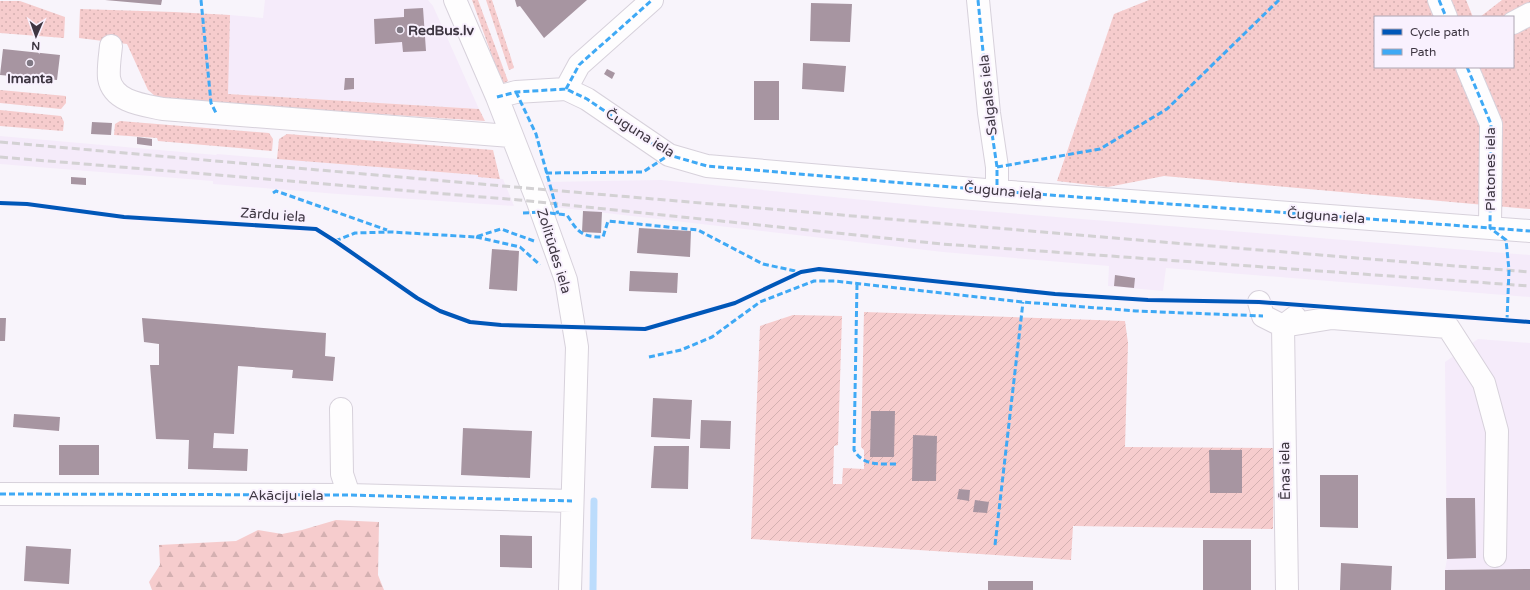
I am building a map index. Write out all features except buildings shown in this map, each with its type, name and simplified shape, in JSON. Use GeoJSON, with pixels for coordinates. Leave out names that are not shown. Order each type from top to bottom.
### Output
{"type":"FeatureCollection","features":[{"type":"Feature","properties":{"kind":"street","name":"Zolitūdes iela"},"geometry":{"type":"LineString","coordinates":[[455,0],[466,21],[497,97],[538,202],[566,280],[577,348],[570,590]]}},
{"type":"Feature","properties":{"kind":"street"},"geometry":{"type":"LineString","coordinates":[[566,89],[579,65],[652,0]]}},
{"type":"Feature","properties":{"kind":"street","name":"Salgales iela"},"geometry":{"type":"LineString","coordinates":[[978,0],[989,113],[997,167],[997,191]]}},
{"type":"Feature","properties":{"kind":"street"},"geometry":{"type":"LineString","coordinates":[[1439,0],[1446,16]]}},
{"type":"Feature","properties":{"kind":"street"},"geometry":{"type":"LineString","coordinates":[[1514,22],[1530,14]]}},
{"type":"Feature","properties":{"kind":"street"},"geometry":{"type":"LineString","coordinates":[[111,46],[109,76],[111,85],[117,94],[136,104],[163,109],[511,136]]}},
{"type":"Feature","properties":{"kind":"street","name":"Platones iela"},"geometry":{"type":"LineString","coordinates":[[1467,68],[1491,124],[1490,228]]}},
{"type":"Feature","properties":{"kind":"street","name":"Čuguna iela"},"geometry":{"type":"LineString","coordinates":[[497,97],[516,92],[566,89],[587,99],[669,155],[707,166],[997,191],[1530,231]]}},
{"type":"Feature","properties":{"kind":"street"},"geometry":{"type":"LineString","coordinates":[[1259,302],[1262,316],[1283,326],[1332,318],[1448,328],[1484,383],[1497,431],[1495,556]]}},
{"type":"Feature","properties":{"kind":"street"},"geometry":{"type":"LineString","coordinates":[[1283,326],[1312,306]]}},
{"type":"Feature","properties":{"kind":"street","name":"Ēnas iela"},"geometry":{"type":"LineString","coordinates":[[1283,326],[1287,590]]}},
{"type":"Feature","properties":{"kind":"street"},"geometry":{"type":"LineString","coordinates":[[341,409],[342,474],[349,495]]}},
{"type":"Feature","properties":{"kind":"street","name":"Akāciju iela"},"geometry":{"type":"LineString","coordinates":[[0,494],[349,495],[572,500]]}},
{"type":"Feature","properties":{"kind":"shaded area"},"geometry":{"type":"Polygon","coordinates":[[[265,0],[428,0],[433,6],[479,109],[227,94],[230,15],[263,18],[265,0]]]}},
{"type":"Feature","properties":{"kind":"shaded area"},"geometry":{"type":"Polygon","coordinates":[[[0,136],[216,155],[478,175],[478,177],[503,179],[514,206],[213,184],[213,181],[0,164],[0,136]]]}},
{"type":"Feature","properties":{"kind":"shaded area"},"geometry":{"type":"Polygon","coordinates":[[[661,180],[946,208],[1530,255],[1530,297],[1166,268],[1163,291],[1108,286],[1109,266],[943,252],[554,207],[545,182],[661,180]]]}},
{"type":"Feature","properties":{"kind":"shaded area"},"geometry":{"type":"Polygon","coordinates":[[[1478,339],[1530,343],[1530,569],[1445,570],[1447,559],[1445,362],[1478,339]]]}},
{"type":"Feature","properties":{"kind":"green space"},"geometry":{"type":"Polygon","coordinates":[[[472,0],[478,0],[508,81],[502,84],[472,0]]]}},
{"type":"Feature","properties":{"kind":"green space"},"geometry":{"type":"Polygon","coordinates":[[[486,0],[492,0],[514,68],[509,70],[486,0]]]}},
{"type":"Feature","properties":{"kind":"green space"},"geometry":{"type":"Polygon","coordinates":[[[1149,0],[1466,0],[1473,16],[1374,16],[1374,68],[1514,68],[1514,16],[1481,16],[1502,0],[1530,0],[1530,209],[1164,176],[1108,187],[1057,181],[1114,14],[1149,0]]]}},
{"type":"Feature","properties":{"kind":"green space"},"geometry":{"type":"Polygon","coordinates":[[[0,1],[20,1],[65,17],[64,38],[0,33],[0,1]]]}},
{"type":"Feature","properties":{"kind":"green space"},"geometry":{"type":"Polygon","coordinates":[[[80,9],[230,15],[228,94],[479,109],[485,121],[166,100],[155,96],[148,90],[127,44],[79,38],[80,9]]]}},
{"type":"Feature","properties":{"kind":"green space"},"geometry":{"type":"Polygon","coordinates":[[[0,90],[66,96],[66,103],[61,109],[0,103],[0,90]]]}},
{"type":"Feature","properties":{"kind":"green space"},"geometry":{"type":"Polygon","coordinates":[[[0,110],[61,116],[64,122],[63,131],[0,126],[0,110]]]}},
{"type":"Feature","properties":{"kind":"green space"},"geometry":{"type":"Polygon","coordinates":[[[120,121],[269,133],[273,139],[272,151],[158,141],[157,138],[114,135],[115,124],[120,121]]]}},
{"type":"Feature","properties":{"kind":"green space"},"geometry":{"type":"Polygon","coordinates":[[[287,134],[493,150],[500,179],[478,177],[478,175],[277,159],[279,139],[287,134]]]}},
{"type":"Feature","properties":{"kind":"green space"},"geometry":{"type":"Polygon","coordinates":[[[864,312],[1125,321],[1128,343],[1125,447],[1274,448],[1273,529],[1073,526],[1071,560],[751,539],[760,326],[793,315],[842,316],[838,445],[834,446],[833,484],[842,484],[843,468],[864,469],[864,450],[861,447],[864,312]]]}},
{"type":"Feature","properties":{"kind":"green space"},"geometry":{"type":"Polygon","coordinates":[[[336,520],[379,522],[378,575],[384,590],[152,590],[149,582],[160,565],[159,545],[236,541],[258,530],[282,534],[336,520]]]}},
{"type":"Feature","properties":{"kind":"waterway"},"geometry":{"type":"LineString","coordinates":[[593,590],[594,501]]}},
{"type":"Feature","properties":{"kind":"railway"},"geometry":{"type":"LineString","coordinates":[[0,142],[1148,241],[1530,272]]}},
{"type":"Feature","properties":{"kind":"railway"},"geometry":{"type":"LineString","coordinates":[[0,157],[519,200],[942,244],[1530,286]]}},
{"type":"Feature","properties":{"kind":"marked path"},"geometry":{"type":"LineString","coordinates":[[201,0],[211,103],[216,113]]}},
{"type":"Feature","properties":{"kind":"marked path"},"geometry":{"type":"LineString","coordinates":[[566,89],[579,65],[652,0]]}},
{"type":"Feature","properties":{"kind":"marked path"},"geometry":{"type":"LineString","coordinates":[[978,0],[989,113],[997,167],[997,191]]}},
{"type":"Feature","properties":{"kind":"marked path"},"geometry":{"type":"LineString","coordinates":[[997,167],[1100,149],[1167,109],[1279,0]]}},
{"type":"Feature","properties":{"kind":"marked path"},"geometry":{"type":"LineString","coordinates":[[1439,0],[1446,16]]}},
{"type":"Feature","properties":{"kind":"marked path"},"geometry":{"type":"LineString","coordinates":[[1467,68],[1491,124],[1490,228],[1506,240],[1509,270],[1507,320]]}},
{"type":"Feature","properties":{"kind":"marked path"},"geometry":{"type":"LineString","coordinates":[[497,97],[516,92],[566,89],[587,99],[669,155],[707,166],[997,191],[1530,231]]}},
{"type":"Feature","properties":{"kind":"marked path"},"geometry":{"type":"LineString","coordinates":[[516,92],[536,134],[558,214]]}},
{"type":"Feature","properties":{"kind":"marked path"},"geometry":{"type":"LineString","coordinates":[[546,173],[643,172],[669,155]]}},
{"type":"Feature","properties":{"kind":"marked path"},"geometry":{"type":"LineString","coordinates":[[273,193],[276,191],[387,230]]}},
{"type":"Feature","properties":{"kind":"marked path"},"geometry":{"type":"LineString","coordinates":[[523,213],[541,212],[567,215],[577,229],[585,235],[596,237],[603,237],[608,221],[698,230],[763,264],[800,272]]}},
{"type":"Feature","properties":{"kind":"marked path"},"geometry":{"type":"LineString","coordinates":[[335,241],[355,233],[392,232],[475,237],[501,229],[534,241]]}},
{"type":"Feature","properties":{"kind":"marked path"},"geometry":{"type":"LineString","coordinates":[[476,237],[520,247],[540,265]]}},
{"type":"Feature","properties":{"kind":"marked path"},"geometry":{"type":"LineString","coordinates":[[649,357],[681,350],[712,337],[760,302],[814,281],[835,281],[1023,302],[1136,311],[1263,316]]}},
{"type":"Feature","properties":{"kind":"marked path"},"geometry":{"type":"LineString","coordinates":[[857,284],[854,450],[862,459],[872,463],[896,464]]}},
{"type":"Feature","properties":{"kind":"marked path"},"geometry":{"type":"LineString","coordinates":[[995,545],[1023,302]]}},
{"type":"Feature","properties":{"kind":"marked path"},"geometry":{"type":"LineString","coordinates":[[0,494],[349,495],[572,501]]}},
{"type":"Feature","properties":{"kind":"cycle path","name":"Zārdu iela"},"geometry":{"type":"LineString","coordinates":[[0,203],[27,204],[124,217],[316,229],[417,298],[440,311],[470,322],[501,325],[645,329],[735,303],[801,272],[819,269],[1055,294],[1148,300],[1259,302],[1530,322]]}},
{"type":"Feature","properties":{"kind":"place","name":"RedBus.lv"},"geometry":{"type":"Point","coordinates":[400,30]}},
{"type":"Feature","properties":{"kind":"place","name":"Imanta"},"geometry":{"type":"Point","coordinates":[30,63]}}]}
